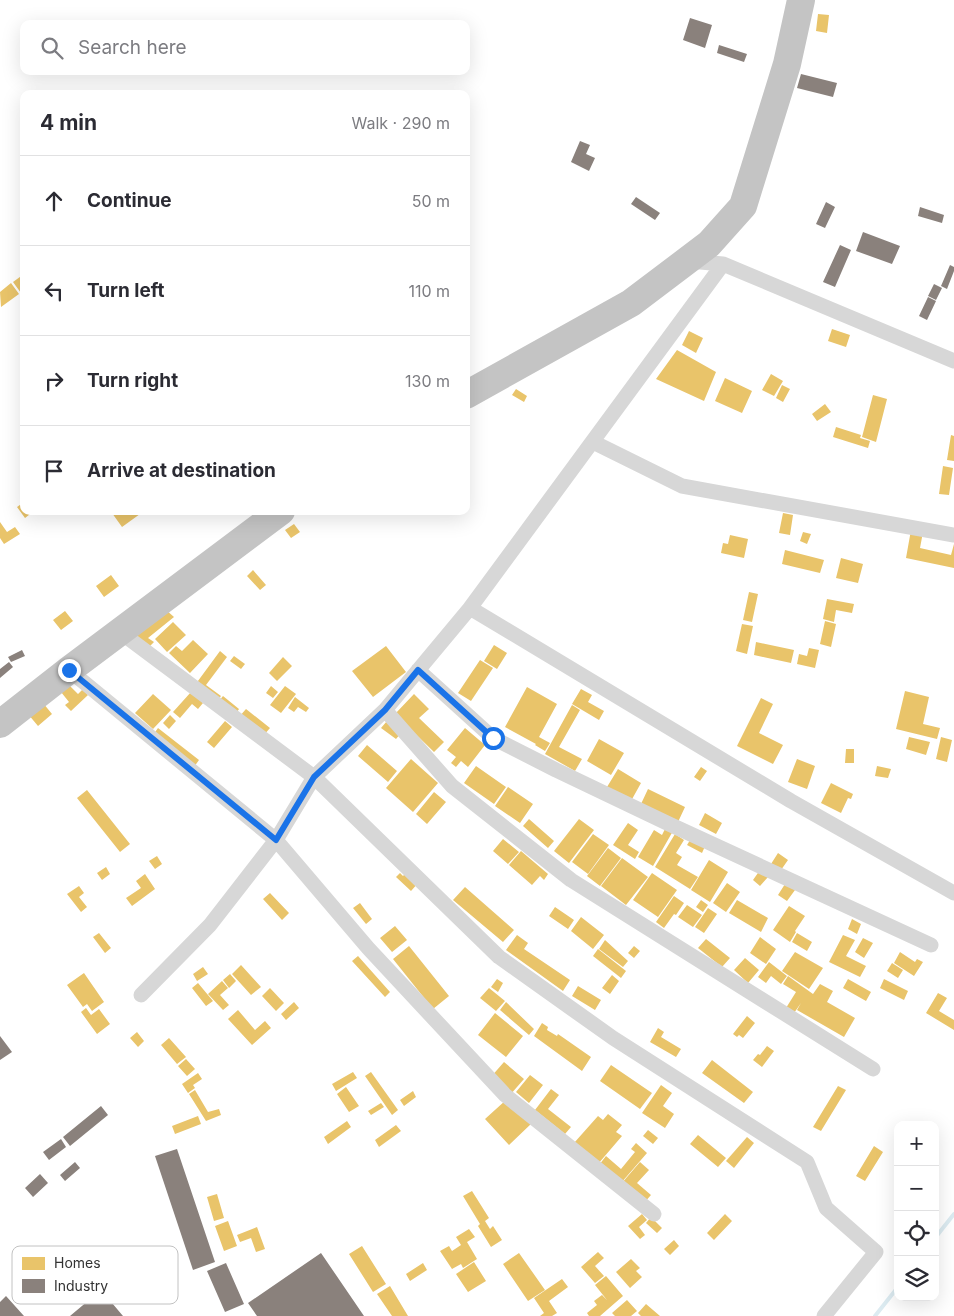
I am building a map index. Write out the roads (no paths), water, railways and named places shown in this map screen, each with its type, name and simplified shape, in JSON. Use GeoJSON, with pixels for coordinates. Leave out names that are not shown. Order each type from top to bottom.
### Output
{"type":"FeatureCollection","features":[{"type":"Feature","properties":{"kind":"highway"},"geometry":{"type":"LineString","coordinates":[[470,394],[631,302],[709,244],[743,206],[787,64],[801,0]]}},
{"type":"Feature","properties":{"kind":"highway"},"geometry":{"type":"LineString","coordinates":[[0,724],[276,515]]}},
{"type":"Feature","properties":{"kind":"street"},"geometry":{"type":"LineString","coordinates":[[687,261],[723,264],[954,361]]}},
{"type":"Feature","properties":{"kind":"street"},"geometry":{"type":"LineString","coordinates":[[141,995],[210,925],[276,840],[314,777],[385,710],[470,608],[723,264]]}},
{"type":"Feature","properties":{"kind":"street"},"geometry":{"type":"LineString","coordinates":[[593,442],[682,486],[954,535]]}},
{"type":"Feature","properties":{"kind":"street"},"geometry":{"type":"LineString","coordinates":[[470,608],[791,802],[954,894]]}},
{"type":"Feature","properties":{"kind":"street"},"geometry":{"type":"LineString","coordinates":[[120,632],[314,777],[499,957],[613,1038],[807,1162],[826,1208],[876,1252],[824,1316]]}},
{"type":"Feature","properties":{"kind":"street"},"geometry":{"type":"LineString","coordinates":[[69,670],[276,840],[368,948],[505,1095],[654,1214]]}},
{"type":"Feature","properties":{"kind":"street"},"geometry":{"type":"LineString","coordinates":[[418,670],[493,738],[651,816],[931,945]]}},
{"type":"Feature","properties":{"kind":"street"},"geometry":{"type":"LineString","coordinates":[[385,710],[452,786],[571,880],[873,1069]]}},
{"type":"Feature","properties":{"kind":"waterway"},"geometry":{"type":"LineString","coordinates":[[939,1233],[954,1214]]}},
{"type":"Feature","properties":{"kind":"waterway"},"geometry":{"type":"LineString","coordinates":[[875,1316],[894,1292]]}}]}
